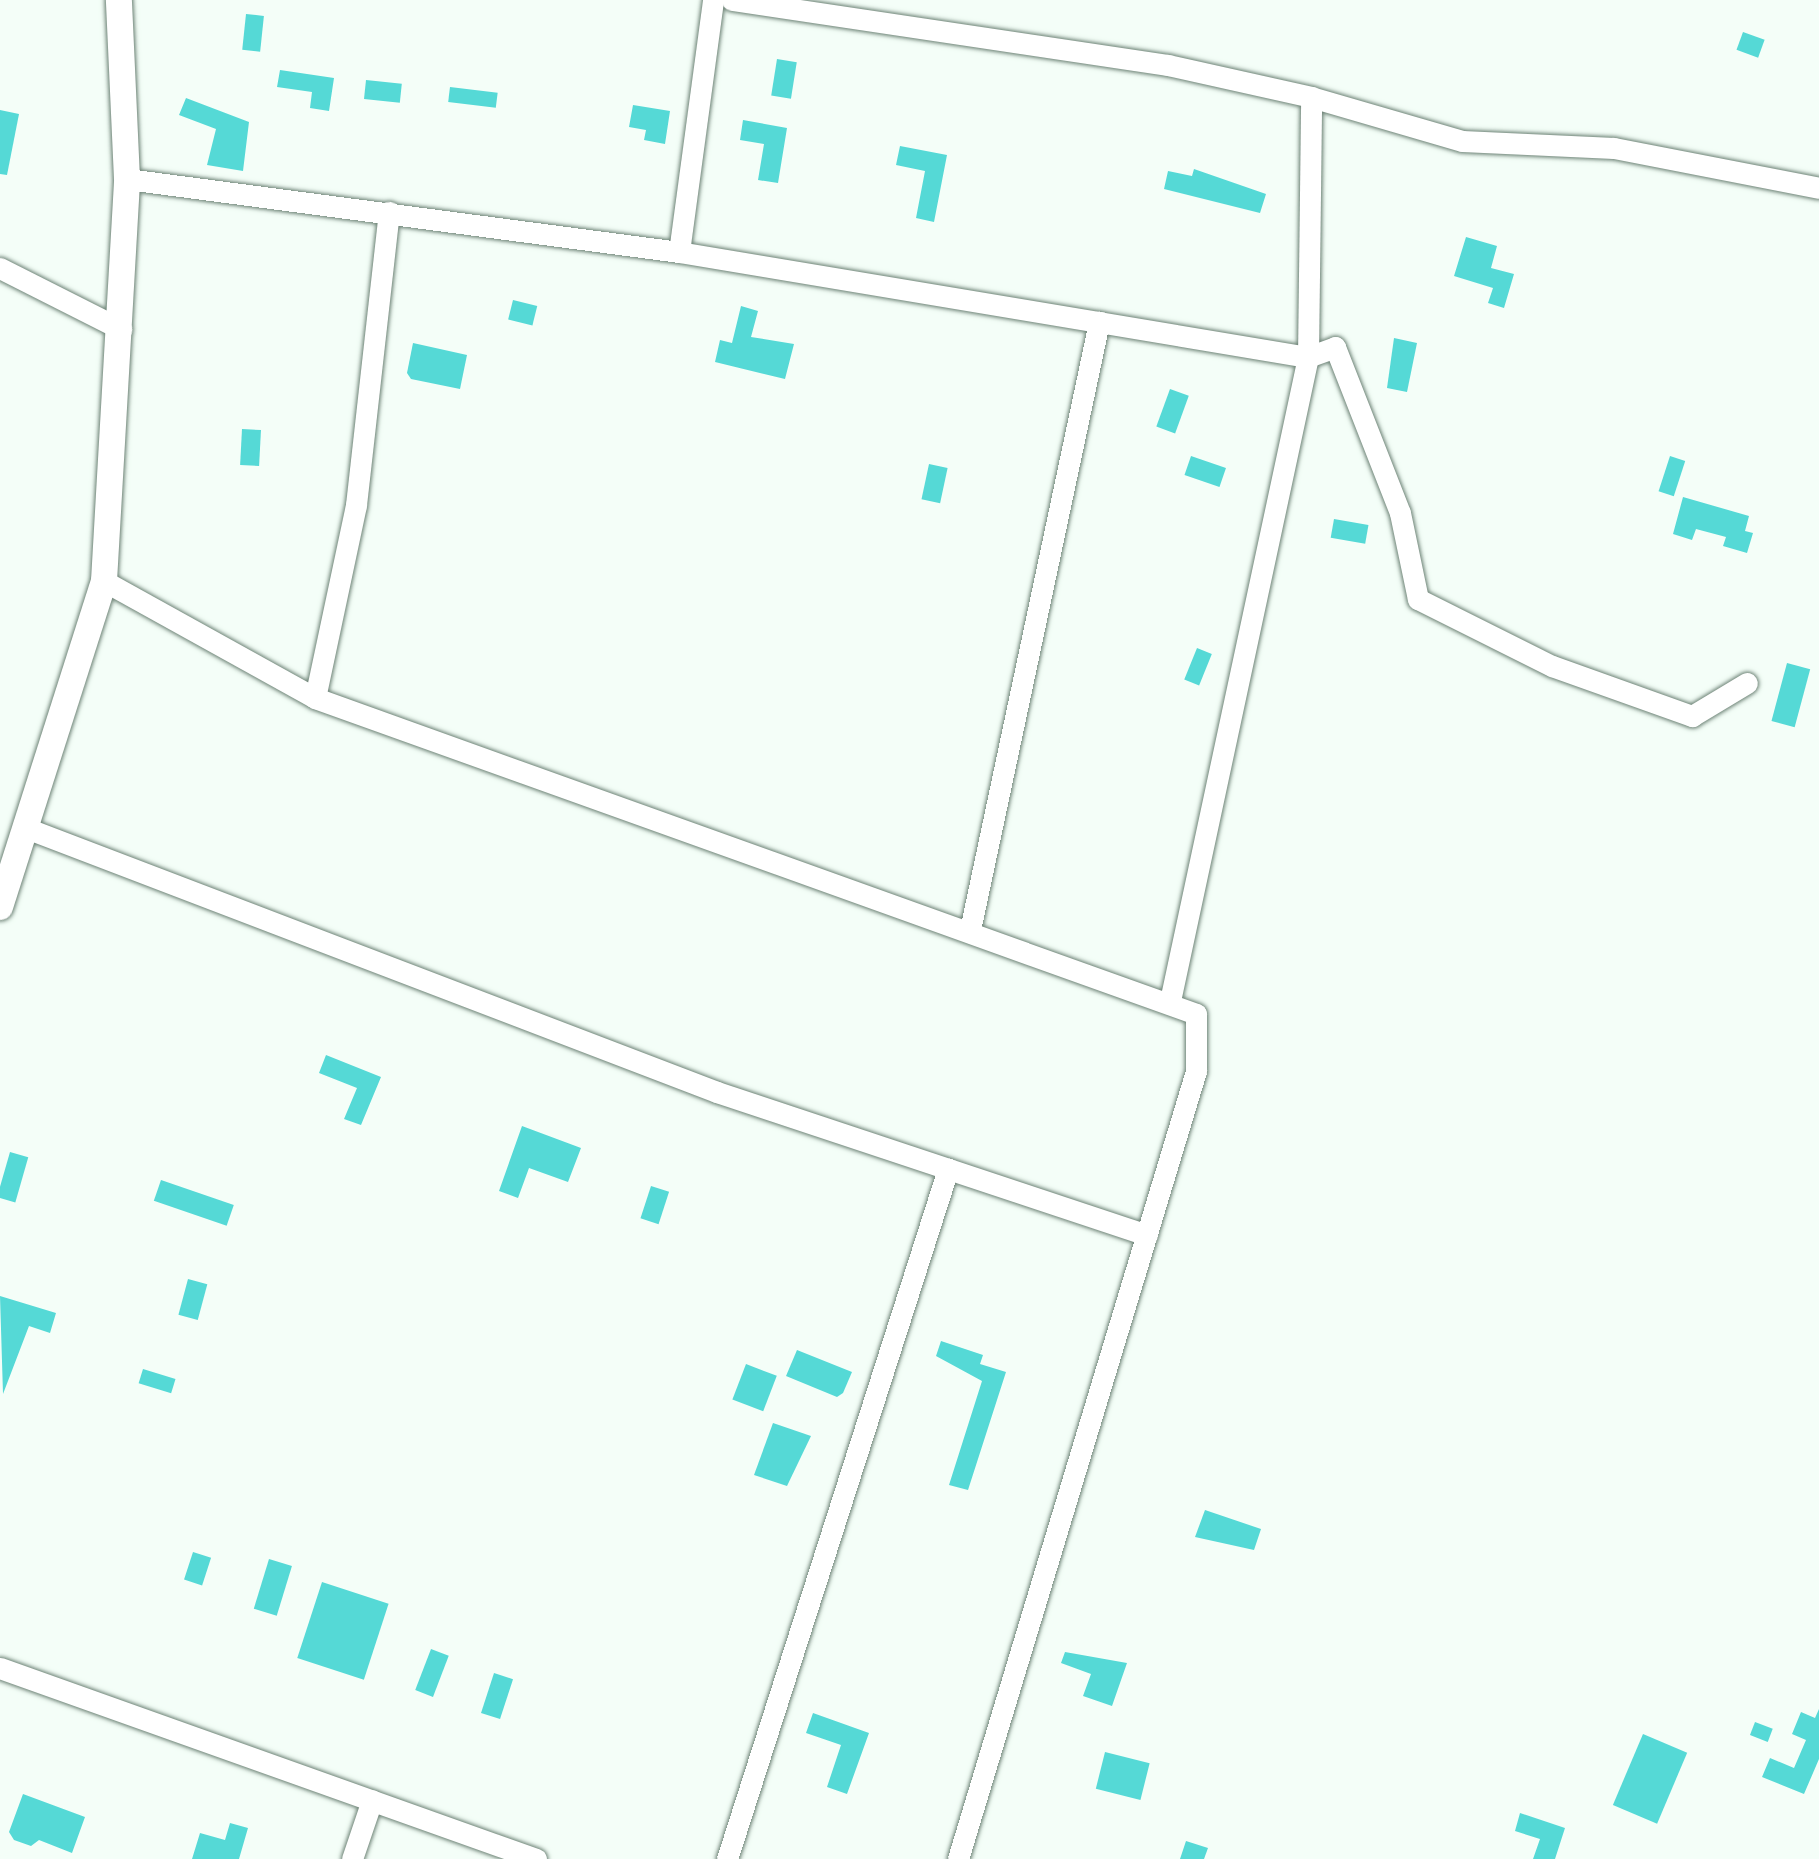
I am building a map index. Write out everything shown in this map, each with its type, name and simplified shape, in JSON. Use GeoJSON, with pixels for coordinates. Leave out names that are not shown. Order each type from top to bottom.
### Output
{"type":"FeatureCollection","features":[{"type":"Feature","properties":{"kind":"street"},"geometry":{"type":"LineString","coordinates":[[0,908],[104,580],[121,329],[127,179],[119,0]]}},
{"type":"Feature","properties":{"kind":"street"},"geometry":{"type":"LineString","coordinates":[[678,252],[713,0]]}},
{"type":"Feature","properties":{"kind":"street"},"geometry":{"type":"LineString","coordinates":[[732,0],[1168,65],[1311,97],[1462,141],[1614,148],[1819,188]]}},
{"type":"Feature","properties":{"kind":"street"},"geometry":{"type":"LineString","coordinates":[[1170,1001],[1308,357],[1311,97]]}},
{"type":"Feature","properties":{"kind":"street"},"geometry":{"type":"LineString","coordinates":[[127,179],[678,252],[1308,357],[1335,347],[1400,513],[1418,599],[1552,666],[1692,716],[1747,683]]}},
{"type":"Feature","properties":{"kind":"street"},"geometry":{"type":"LineString","coordinates":[[315,698],[356,505],[388,212]]}},
{"type":"Feature","properties":{"kind":"street"},"geometry":{"type":"LineString","coordinates":[[0,268],[121,329]]}},
{"type":"Feature","properties":{"kind":"street"},"geometry":{"type":"LineString","coordinates":[[970,930],[1099,322]]}},
{"type":"Feature","properties":{"kind":"street"},"geometry":{"type":"LineString","coordinates":[[104,580],[315,698],[1170,1001],[1196,1014],[1196,1071],[958,1859]]}},
{"type":"Feature","properties":{"kind":"street"},"geometry":{"type":"LineString","coordinates":[[26,828],[717,1092],[1147,1235]]}},
{"type":"Feature","properties":{"kind":"street"},"geometry":{"type":"LineString","coordinates":[[727,1859],[948,1168]]}},
{"type":"Feature","properties":{"kind":"street"},"geometry":{"type":"LineString","coordinates":[[0,1668],[537,1859]]}},
{"type":"Feature","properties":{"kind":"street"},"geometry":{"type":"LineString","coordinates":[[352,1859],[372,1800]]}},
{"type":"Feature","properties":{"kind":"building"},"geometry":{"type":"Polygon","coordinates":[[[246,14],[264,16],[260,52],[242,50],[246,14]]]}},
{"type":"Feature","properties":{"kind":"building"},"geometry":{"type":"Polygon","coordinates":[[[1743,32],[1765,40],[1758,58],[1737,50],[1743,32]]]}},
{"type":"Feature","properties":{"kind":"building"},"geometry":{"type":"Polygon","coordinates":[[[777,59],[797,62],[791,99],[771,96],[777,59]]]}},
{"type":"Feature","properties":{"kind":"building"},"geometry":{"type":"Polygon","coordinates":[[[280,70],[334,78],[329,111],[310,108],[312,92],[277,87],[280,70]]]}},
{"type":"Feature","properties":{"kind":"building"},"geometry":{"type":"Polygon","coordinates":[[[366,80],[402,84],[400,103],[364,99],[366,80]]]}},
{"type":"Feature","properties":{"kind":"building"},"geometry":{"type":"Polygon","coordinates":[[[450,87],[498,93],[496,108],[448,102],[450,87]]]}},
{"type":"Feature","properties":{"kind":"building"},"geometry":{"type":"Polygon","coordinates":[[[186,98],[249,122],[243,171],[207,165],[216,129],[179,115],[186,98]]]}},
{"type":"Feature","properties":{"kind":"building"},"geometry":{"type":"Polygon","coordinates":[[[633,105],[670,111],[665,144],[644,140],[646,130],[629,127],[633,105]]]}},
{"type":"Feature","properties":{"kind":"building"},"geometry":{"type":"Polygon","coordinates":[[[0,110],[19,114],[7,175],[0,174],[0,110]]]}},
{"type":"Feature","properties":{"kind":"building"},"geometry":{"type":"Polygon","coordinates":[[[743,120],[787,128],[778,183],[758,180],[764,144],[740,140],[743,120]]]}},
{"type":"Feature","properties":{"kind":"building"},"geometry":{"type":"Polygon","coordinates":[[[900,146],[947,155],[934,222],[916,218],[925,171],[896,165],[900,146]]]}},
{"type":"Feature","properties":{"kind":"building"},"geometry":{"type":"Polygon","coordinates":[[[1194,169],[1266,194],[1260,213],[1164,189],[1168,171],[1192,176],[1194,169]]]}},
{"type":"Feature","properties":{"kind":"building"},"geometry":{"type":"Polygon","coordinates":[[[1466,237],[1497,246],[1491,268],[1514,274],[1504,308],[1488,303],[1493,288],[1454,276],[1466,237]]]}},
{"type":"Feature","properties":{"kind":"building"},"geometry":{"type":"Polygon","coordinates":[[[513,300],[537,306],[532,325],[508,319],[513,300]]]}},
{"type":"Feature","properties":{"kind":"building"},"geometry":{"type":"Polygon","coordinates":[[[741,306],[758,311],[751,337],[794,344],[785,379],[715,362],[720,340],[732,343],[741,306]]]}},
{"type":"Feature","properties":{"kind":"building"},"geometry":{"type":"Polygon","coordinates":[[[1394,338],[1417,343],[1407,392],[1387,388],[1394,338]]]}},
{"type":"Feature","properties":{"kind":"building"},"geometry":{"type":"Polygon","coordinates":[[[413,343],[467,355],[460,389],[411,379],[407,373],[413,343]]]}},
{"type":"Feature","properties":{"kind":"building"},"geometry":{"type":"Polygon","coordinates":[[[1170,389],[1189,396],[1175,433],[1156,427],[1170,389]]]}},
{"type":"Feature","properties":{"kind":"building"},"geometry":{"type":"Polygon","coordinates":[[[242,429],[261,430],[259,466],[240,465],[242,429]]]}},
{"type":"Feature","properties":{"kind":"building"},"geometry":{"type":"Polygon","coordinates":[[[1191,456],[1226,468],[1219,487],[1184,475],[1191,456]]]}},
{"type":"Feature","properties":{"kind":"building"},"geometry":{"type":"Polygon","coordinates":[[[1670,456],[1685,461],[1674,496],[1659,491],[1670,456]]]}},
{"type":"Feature","properties":{"kind":"building"},"geometry":{"type":"Polygon","coordinates":[[[929,464],[948,468],[940,503],[922,499],[929,464]]]}},
{"type":"Feature","properties":{"kind":"building"},"geometry":{"type":"Polygon","coordinates":[[[1683,497],[1749,516],[1745,531],[1753,533],[1747,553],[1723,546],[1726,537],[1696,529],[1692,540],[1673,534],[1683,497]]]}},
{"type":"Feature","properties":{"kind":"building"},"geometry":{"type":"Polygon","coordinates":[[[1334,519],[1368,525],[1365,544],[1331,538],[1334,519]]]}},
{"type":"Feature","properties":{"kind":"building"},"geometry":{"type":"Polygon","coordinates":[[[1197,648],[1212,654],[1199,686],[1184,680],[1197,648]]]}},
{"type":"Feature","properties":{"kind":"building"},"geometry":{"type":"Polygon","coordinates":[[[1787,663],[1810,669],[1795,727],[1771,721],[1787,663]]]}},
{"type":"Feature","properties":{"kind":"building"},"geometry":{"type":"Polygon","coordinates":[[[326,1055],[381,1077],[361,1125],[344,1119],[357,1088],[319,1073],[326,1055]]]}},
{"type":"Feature","properties":{"kind":"building"},"geometry":{"type":"Polygon","coordinates":[[[522,1126],[581,1148],[568,1182],[529,1168],[518,1198],[499,1191],[522,1126]]]}},
{"type":"Feature","properties":{"kind":"building"},"geometry":{"type":"Polygon","coordinates":[[[10,1152],[28,1157],[15,1202],[0,1198],[0,1187],[10,1152]]]}},
{"type":"Feature","properties":{"kind":"building"},"geometry":{"type":"Polygon","coordinates":[[[161,1180],[234,1205],[227,1226],[154,1201],[161,1180]]]}},
{"type":"Feature","properties":{"kind":"building"},"geometry":{"type":"Polygon","coordinates":[[[651,1186],[669,1192],[659,1224],[640,1218],[651,1186]]]}},
{"type":"Feature","properties":{"kind":"building"},"geometry":{"type":"Polygon","coordinates":[[[188,1279],[207,1284],[198,1320],[178,1315],[188,1279]]]}},
{"type":"Feature","properties":{"kind":"building"},"geometry":{"type":"Polygon","coordinates":[[[0,1296],[56,1313],[50,1333],[29,1326],[3,1394],[0,1296]]]}},
{"type":"Feature","properties":{"kind":"building"},"geometry":{"type":"Polygon","coordinates":[[[941,1341],[983,1355],[980,1364],[1006,1372],[968,1490],[949,1485],[982,1381],[936,1356],[941,1341]]]}},
{"type":"Feature","properties":{"kind":"building"},"geometry":{"type":"Polygon","coordinates":[[[797,1350],[852,1372],[843,1393],[837,1397],[786,1376],[797,1350]]]}},
{"type":"Feature","properties":{"kind":"building"},"geometry":{"type":"Polygon","coordinates":[[[746,1364],[777,1376],[763,1411],[732,1399],[746,1364]]]}},
{"type":"Feature","properties":{"kind":"building"},"geometry":{"type":"Polygon","coordinates":[[[143,1369],[176,1379],[171,1393],[139,1383],[143,1369]]]}},
{"type":"Feature","properties":{"kind":"building"},"geometry":{"type":"Polygon","coordinates":[[[773,1423],[811,1436],[787,1486],[754,1475],[773,1423]]]}},
{"type":"Feature","properties":{"kind":"building"},"geometry":{"type":"Polygon","coordinates":[[[1205,1510],[1261,1529],[1254,1550],[1195,1537],[1205,1510]]]}},
{"type":"Feature","properties":{"kind":"building"},"geometry":{"type":"Polygon","coordinates":[[[193,1552],[211,1558],[202,1585],[184,1580],[193,1552]]]}},
{"type":"Feature","properties":{"kind":"building"},"geometry":{"type":"Polygon","coordinates":[[[269,1559],[292,1566],[277,1616],[254,1609],[269,1559]]]}},
{"type":"Feature","properties":{"kind":"building"},"geometry":{"type":"Polygon","coordinates":[[[322,1582],[389,1604],[364,1680],[297,1658],[322,1582]]]}},
{"type":"Feature","properties":{"kind":"building"},"geometry":{"type":"Polygon","coordinates":[[[431,1649],[449,1656],[433,1697],[415,1690],[431,1649]]]}},
{"type":"Feature","properties":{"kind":"building"},"geometry":{"type":"Polygon","coordinates":[[[1065,1652],[1127,1663],[1112,1706],[1083,1696],[1091,1674],[1061,1663],[1065,1652]]]}},
{"type":"Feature","properties":{"kind":"building"},"geometry":{"type":"Polygon","coordinates":[[[494,1673],[513,1679],[500,1719],[481,1713],[494,1673]]]}},
{"type":"Feature","properties":{"kind":"building"},"geometry":{"type":"Polygon","coordinates":[[[1819,1709],[1819,1759],[1804,1794],[1762,1777],[1770,1758],[1794,1768],[1806,1740],[1792,1734],[1801,1712],[1815,1718],[1819,1709]]]}},
{"type":"Feature","properties":{"kind":"building"},"geometry":{"type":"Polygon","coordinates":[[[813,1713],[869,1733],[847,1794],[827,1787],[841,1745],[806,1733],[813,1713]]]}},
{"type":"Feature","properties":{"kind":"building"},"geometry":{"type":"Polygon","coordinates":[[[1755,1722],[1773,1729],[1768,1742],[1750,1735],[1755,1722]]]}},
{"type":"Feature","properties":{"kind":"building"},"geometry":{"type":"Polygon","coordinates":[[[1643,1734],[1687,1753],[1657,1824],[1613,1805],[1643,1734]]]}},
{"type":"Feature","properties":{"kind":"building"},"geometry":{"type":"Polygon","coordinates":[[[1105,1752],[1150,1763],[1140,1800],[1096,1789],[1105,1752]]]}},
{"type":"Feature","properties":{"kind":"building"},"geometry":{"type":"Polygon","coordinates":[[[23,1794],[85,1817],[72,1853],[39,1840],[31,1846],[14,1840],[9,1832],[23,1794]]]}},
{"type":"Feature","properties":{"kind":"building"},"geometry":{"type":"Polygon","coordinates":[[[1520,1813],[1565,1828],[1555,1859],[1533,1859],[1540,1839],[1515,1831],[1520,1813]]]}},
{"type":"Feature","properties":{"kind":"building"},"geometry":{"type":"Polygon","coordinates":[[[230,1823],[248,1828],[239,1859],[192,1859],[200,1833],[225,1840],[230,1823]]]}},
{"type":"Feature","properties":{"kind":"building"},"geometry":{"type":"Polygon","coordinates":[[[1186,1841],[1208,1848],[1204,1859],[1180,1859],[1186,1841]]]}}]}
